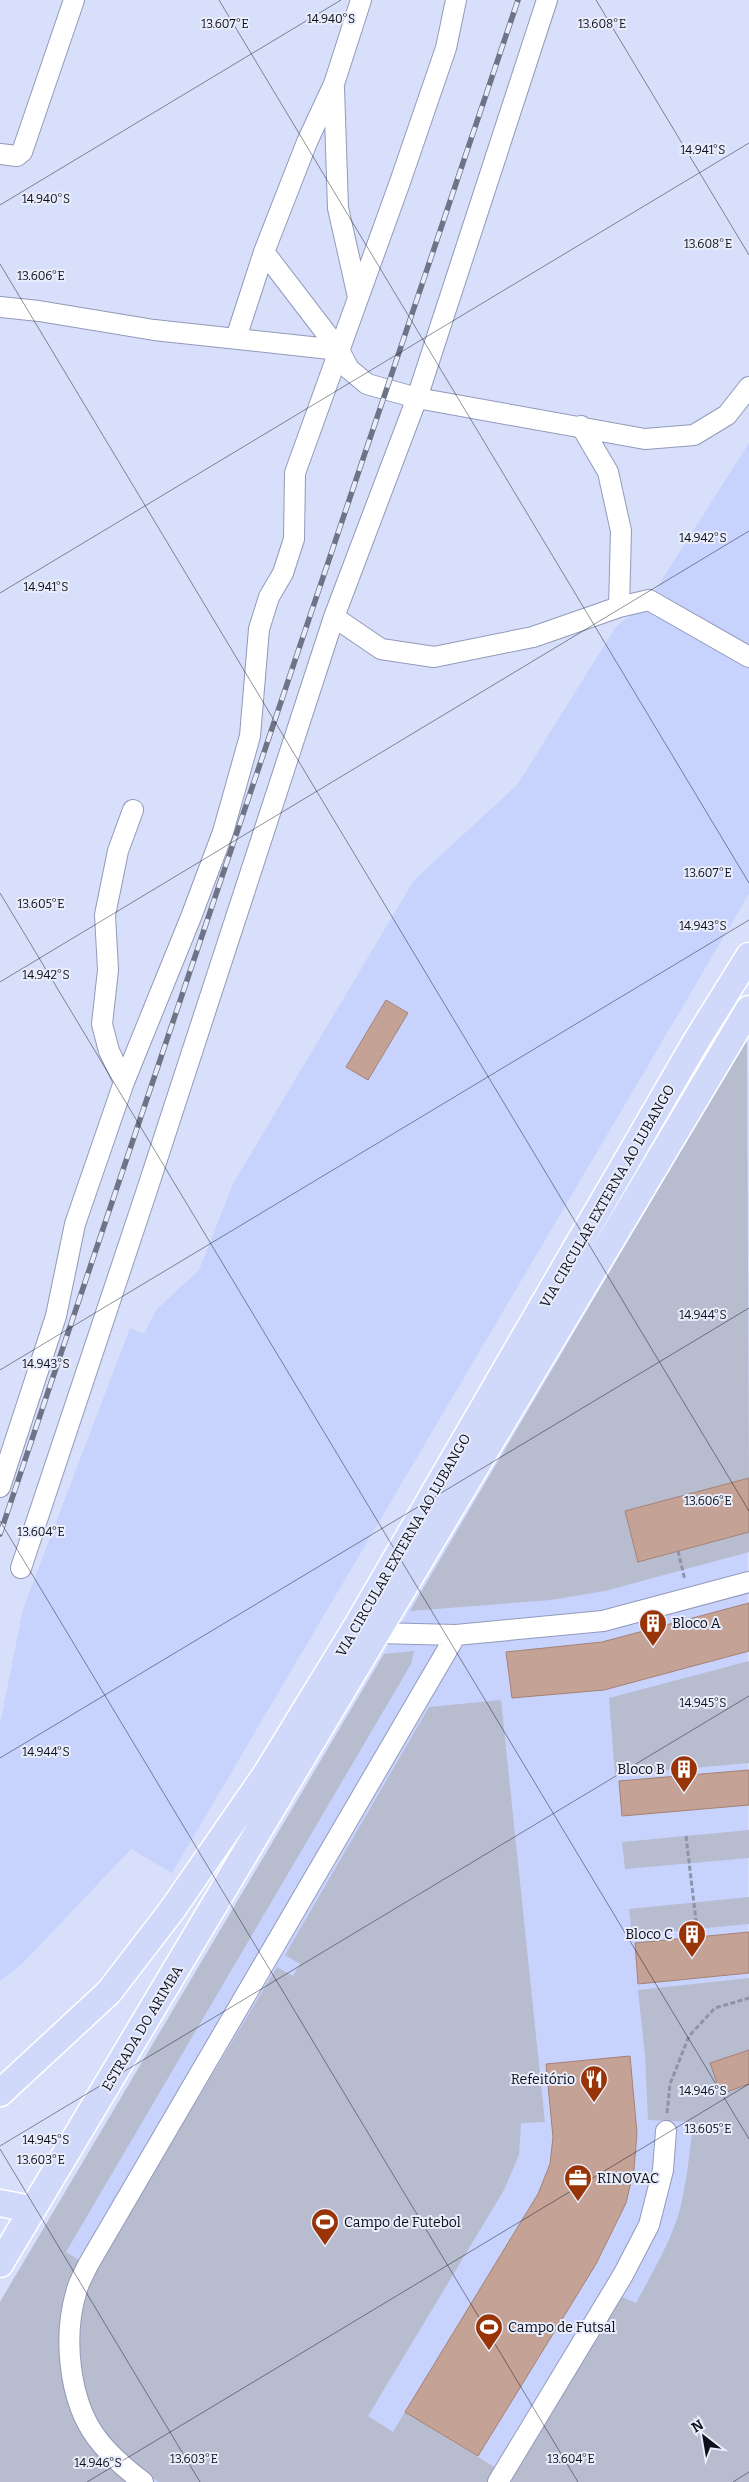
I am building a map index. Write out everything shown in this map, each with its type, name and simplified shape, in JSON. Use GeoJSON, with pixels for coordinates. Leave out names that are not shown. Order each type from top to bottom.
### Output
{"type":"FeatureCollection","features":[{"type":"Feature","properties":{"kind":"main road","name":"VIA CIRCULAR EXTERNA AO LUBANGO"},"geometry":{"type":"LineString","coordinates":[[0,2092],[109,1992],[172,1910],[266,1774],[358,1624],[695,1043],[749,956]]}},
{"type":"Feature","properties":{"kind":"main road","name":"VIA CIRCULAR EXTERNA AO LUBANGO"},"geometry":{"type":"LineString","coordinates":[[281,1792],[749,1009]]}},
{"type":"Feature","properties":{"kind":"main road","name":"ESTRADA DO ARIMBA"},"geometry":{"type":"LineString","coordinates":[[0,2264],[281,1792]]}},
{"type":"Feature","properties":{"kind":"main road"},"geometry":{"type":"LineString","coordinates":[[0,2203],[31,2209]]}},
{"type":"Feature","properties":{"kind":"street"},"geometry":{"type":"LineString","coordinates":[[0,154],[17,156],[22,152],[74,0]]}},
{"type":"Feature","properties":{"kind":"street"},"geometry":{"type":"LineString","coordinates":[[236,338],[264,252],[306,142],[334,84],[361,0]]}},
{"type":"Feature","properties":{"kind":"street"},"geometry":{"type":"LineString","coordinates":[[0,1487],[56,1316],[74,1224],[124,1082],[191,917],[223,832],[250,736],[259,629],[269,597],[283,572],[294,539],[295,473],[446,48],[456,0]]}},
{"type":"Feature","properties":{"kind":"street"},"geometry":{"type":"LineString","coordinates":[[21,1568],[150,1184],[334,617],[417,398],[548,0]]}},
{"type":"Feature","properties":{"kind":"street"},"geometry":{"type":"LineString","coordinates":[[334,84],[338,208],[358,297]]}},
{"type":"Feature","properties":{"kind":"street"},"geometry":{"type":"LineString","coordinates":[[264,252],[339,350],[349,369],[368,384],[417,398],[645,439],[694,435],[727,415],[749,387]]}},
{"type":"Feature","properties":{"kind":"street"},"geometry":{"type":"LineString","coordinates":[[0,307],[39,311],[154,330],[339,350]]}},
{"type":"Feature","properties":{"kind":"street"},"geometry":{"type":"LineString","coordinates":[[581,426],[608,472],[622,531],[619,608]]}},
{"type":"Feature","properties":{"kind":"street"},"geometry":{"type":"LineString","coordinates":[[334,617],[381,648],[434,657],[533,637],[649,600],[749,657]]}},
{"type":"Feature","properties":{"kind":"street"},"geometry":{"type":"LineString","coordinates":[[124,1082],[109,1051],[102,1024],[108,970],[105,915],[118,851],[133,810]]}},
{"type":"Feature","properties":{"kind":"street"},"geometry":{"type":"LineString","coordinates":[[377,1633],[456,1635],[603,1621],[749,1582]]}},
{"type":"Feature","properties":{"kind":"street"},"geometry":{"type":"LineString","coordinates":[[143,2482],[121,2465],[96,2437],[76,2396],[70,2357],[70,2325],[76,2292],[88,2265],[456,1635]]}},
{"type":"Feature","properties":{"kind":"street"},"geometry":{"type":"LineString","coordinates":[[498,2482],[623,2275],[649,2225],[663,2170],[666,2131]]}},
{"type":"Feature","properties":{"kind":"path"},"geometry":{"type":"LineString","coordinates":[[686,1836],[696,1929]]}},
{"type":"Feature","properties":{"kind":"path"},"geometry":{"type":"LineString","coordinates":[[666,2131],[670,2084],[689,2036],[715,2008],[749,1998]]}},
{"type":"Feature","properties":{"kind":"shaded area"},"geometry":{"type":"Polygon","coordinates":[[[749,443],[749,894],[172,1873],[131,1849],[23,1963],[0,1981],[0,1724],[23,1609],[130,1328],[144,1334],[157,1309],[199,1270],[233,1184],[414,880],[518,784],[615,628],[649,600],[749,443]]]}},
{"type":"Feature","properties":{"kind":"shaded area"},"geometry":{"type":"Polygon","coordinates":[[[747,1039],[749,2482],[0,2482],[0,2302],[747,1039]]]}},
{"type":"Feature","properties":{"kind":"shaded area"},"geometry":{"type":"Polygon","coordinates":[[[747,1039],[749,1478],[625,1511],[638,1562],[749,1532],[749,1552],[605,1591],[551,1600],[410,1611],[747,1039]]]}},
{"type":"Feature","properties":{"kind":"shaded area"},"geometry":{"type":"Polygon","coordinates":[[[414,1651],[411,1664],[66,2252],[79,2260],[61,2325],[60,2361],[67,2397],[130,2482],[0,2482],[0,2302],[384,1654],[414,1651]]]}},
{"type":"Feature","properties":{"kind":"shaded area"},"geometry":{"type":"Polygon","coordinates":[[[749,1661],[749,1763],[615,1775],[609,1698],[749,1661]]]}},
{"type":"Feature","properties":{"kind":"shaded area"},"geometry":{"type":"Polygon","coordinates":[[[501,1700],[545,2122],[521,2123],[519,2155],[504,2190],[368,2416],[393,2432],[405,2412],[496,2468],[487,2482],[159,2482],[133,2463],[112,2442],[97,2420],[86,2395],[80,2368],[79,2340],[82,2311],[89,2280],[277,1967],[293,1976],[300,1964],[285,1955],[429,1707],[501,1700]]]}},
{"type":"Feature","properties":{"kind":"shaded area"},"geometry":{"type":"Polygon","coordinates":[[[749,1830],[749,1858],[625,1869],[622,1842],[749,1830]]]}},
{"type":"Feature","properties":{"kind":"shaded area"},"geometry":{"type":"Polygon","coordinates":[[[749,1897],[749,1924],[632,1935],[629,1909],[749,1897]]]}},
{"type":"Feature","properties":{"kind":"shaded area"},"geometry":{"type":"Polygon","coordinates":[[[749,1978],[749,2482],[509,2482],[620,2296],[636,2303],[655,2269],[680,2209],[693,2122],[648,2120],[645,2055],[638,1990],[749,1978]]]}},
{"type":"Feature","properties":{"kind":"building"},"geometry":{"type":"Polygon","coordinates":[[[386,1000],[408,1013],[368,1080],[346,1067],[386,1000]]]}},
{"type":"Feature","properties":{"kind":"building"},"geometry":{"type":"Polygon","coordinates":[[[749,1478],[749,1532],[638,1562],[625,1511],[749,1478]]]}},
{"type":"Feature","properties":{"kind":"building","name":"Bloco A"},"geometry":{"type":"Polygon","coordinates":[[[749,1603],[749,1651],[604,1690],[512,1698],[506,1652],[602,1642],[749,1603]]]}},
{"type":"Feature","properties":{"kind":"building","name":"Bloco B"},"geometry":{"type":"Polygon","coordinates":[[[749,1770],[749,1805],[622,1816],[619,1781],[749,1770]]]}},
{"type":"Feature","properties":{"kind":"building","name":"Bloco C"},"geometry":{"type":"Polygon","coordinates":[[[749,1932],[749,1973],[638,1984],[635,1943],[749,1932]]]}},
{"type":"Feature","properties":{"kind":"building"},"geometry":{"type":"Polygon","coordinates":[[[749,2050],[749,2084],[721,2094],[710,2063],[749,2050]]]}},
{"type":"Feature","properties":{"kind":"building"},"geometry":{"type":"Polygon","coordinates":[[[630,2056],[637,2133],[634,2169],[626,2203],[596,2264],[478,2456],[405,2412],[538,2194],[550,2164],[553,2137],[546,2064],[630,2056]]]}},
{"type":"Feature","properties":{"kind":"railway"},"geometry":{"type":"LineString","coordinates":[[0,1534],[518,0]]}},
{"type":"Feature","properties":{"kind":"place","name":"Bloco A"},"geometry":{"type":"Point","coordinates":[653,1647]}},
{"type":"Feature","properties":{"kind":"place","name":"Bloco B"},"geometry":{"type":"Point","coordinates":[684,1793]}},
{"type":"Feature","properties":{"kind":"place","name":"Bloco C"},"geometry":{"type":"Point","coordinates":[692,1958]}},
{"type":"Feature","properties":{"kind":"place","name":"Refeitório"},"geometry":{"type":"Point","coordinates":[594,2103]}},
{"type":"Feature","properties":{"kind":"place","name":"RINOVAC"},"geometry":{"type":"Point","coordinates":[578,2202]}},
{"type":"Feature","properties":{"kind":"place","name":"Campo de Futebol"},"geometry":{"type":"Point","coordinates":[325,2246]}},
{"type":"Feature","properties":{"kind":"place","name":"Campo de Futsal"},"geometry":{"type":"Point","coordinates":[489,2351]}}]}
